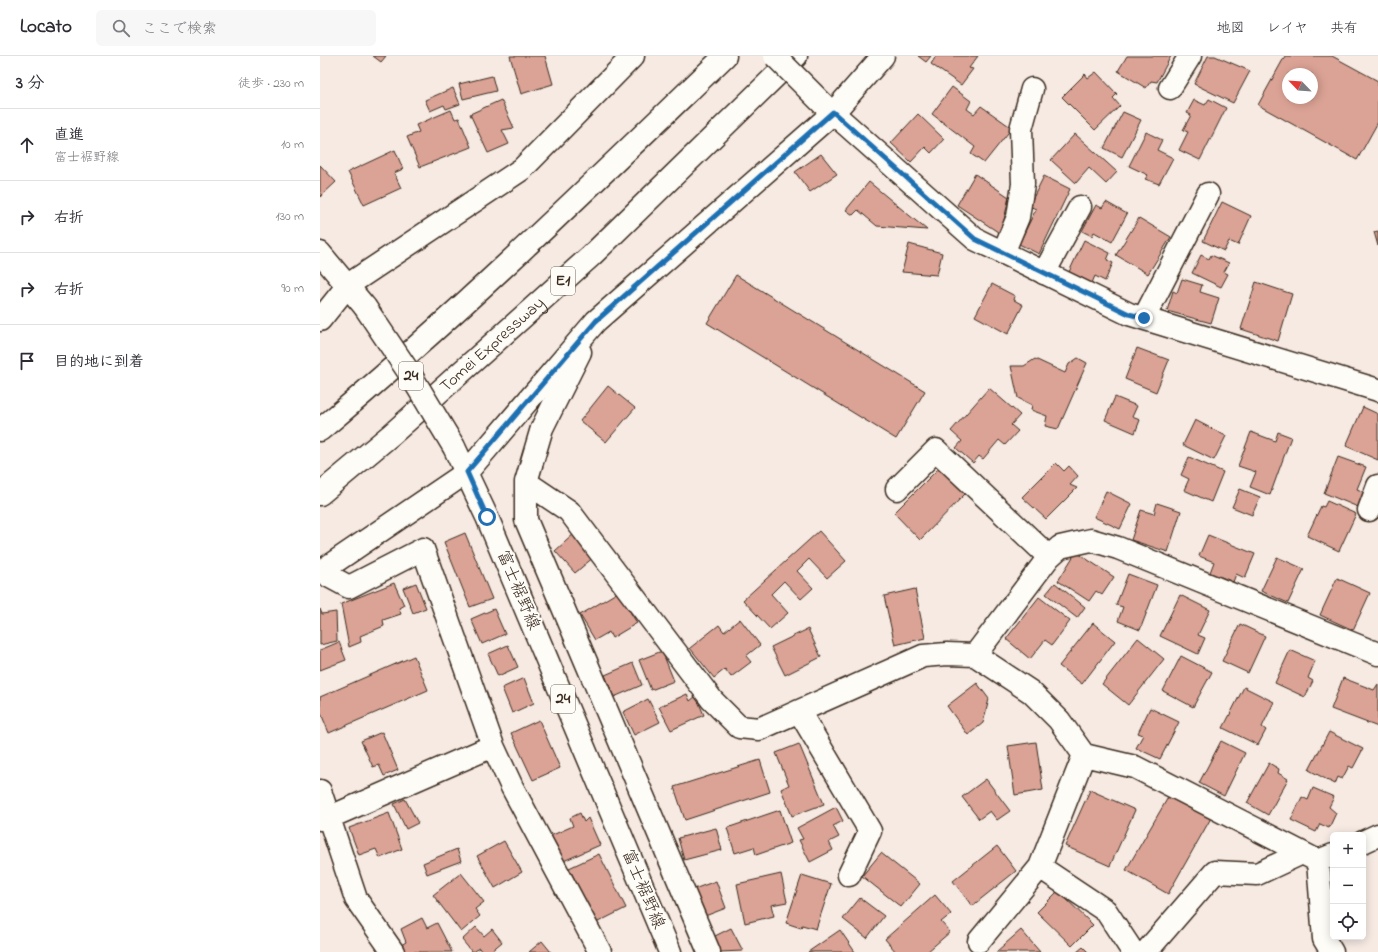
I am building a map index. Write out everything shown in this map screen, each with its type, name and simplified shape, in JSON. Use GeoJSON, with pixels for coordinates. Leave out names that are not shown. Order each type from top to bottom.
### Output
{"type":"FeatureCollection","features":[{"type":"Feature","properties":{"kind":"main road"},"geometry":{"type":"LineString","coordinates":[[320,320],[348,286],[522,169],[633,56]]}},
{"type":"Feature","properties":{"kind":"main road"},"geometry":{"type":"LineString","coordinates":[[320,430],[361,396],[558,216],[725,56]]}},
{"type":"Feature","properties":{"kind":"main road"},"geometry":{"type":"LineString","coordinates":[[776,56],[828,108],[975,239],[1129,314],[1378,390]]}},
{"type":"Feature","properties":{"kind":"main road","name":"Tomei Expressway"},"geometry":{"type":"LineString","coordinates":[[320,494],[392,434],[592,255],[796,56]]}},
{"type":"Feature","properties":{"kind":"main road"},"geometry":{"type":"LineString","coordinates":[[600,952],[512,787],[493,746],[423,549],[349,587],[320,572],[467,472],[596,321],[883,56]]}},
{"type":"Feature","properties":{"kind":"main road"},"geometry":{"type":"LineString","coordinates":[[1170,88],[1190,56]]}},
{"type":"Feature","properties":{"kind":"main road"},"geometry":{"type":"LineString","coordinates":[[1003,253],[1018,217],[1023,184],[1021,129],[1032,89]]}},
{"type":"Feature","properties":{"kind":"main road"},"geometry":{"type":"LineString","coordinates":[[1144,318],[1208,194]]}},
{"type":"Feature","properties":{"kind":"main road"},"geometry":{"type":"LineString","coordinates":[[1044,273],[1080,207]]}},
{"type":"Feature","properties":{"kind":"main road","name":"富士裾野線"},"geometry":{"type":"LineString","coordinates":[[320,253],[365,306],[410,374],[454,447],[467,472],[670,952]]}},
{"type":"Feature","properties":{"kind":"main road"},"geometry":{"type":"LineString","coordinates":[[596,321],[542,428],[526,482],[526,520],[709,952]]}},
{"type":"Feature","properties":{"kind":"main road"},"geometry":{"type":"LineString","coordinates":[[897,489],[936,450],[1049,557]]}},
{"type":"Feature","properties":{"kind":"main road"},"geometry":{"type":"LineString","coordinates":[[526,482],[569,511],[712,700],[739,727],[759,729],[923,656],[947,654],[975,655],[1031,692],[1059,720],[1084,754],[1135,767],[1318,856]]}},
{"type":"Feature","properties":{"kind":"main road"},"geometry":{"type":"LineString","coordinates":[[1369,510],[1378,486]]}},
{"type":"Feature","properties":{"kind":"main road"},"geometry":{"type":"LineString","coordinates":[[975,655],[1049,557],[1060,547],[1091,540],[1118,548],[1378,654]]}},
{"type":"Feature","properties":{"kind":"main road"},"geometry":{"type":"LineString","coordinates":[[799,711],[870,831],[849,874]]}},
{"type":"Feature","properties":{"kind":"main road"},"geometry":{"type":"LineString","coordinates":[[324,819],[493,746]]}},
{"type":"Feature","properties":{"kind":"main road"},"geometry":{"type":"LineString","coordinates":[[979,941],[1040,867],[1084,754]]}},
{"type":"Feature","properties":{"kind":"main road"},"geometry":{"type":"LineString","coordinates":[[320,791],[324,819],[356,899],[393,952]]}},
{"type":"Feature","properties":{"kind":"main road"},"geometry":{"type":"LineString","coordinates":[[1366,841],[1378,835]]}},
{"type":"Feature","properties":{"kind":"main road"},"geometry":{"type":"LineString","coordinates":[[1146,952],[1215,872],[1257,874],[1318,856]]}},
{"type":"Feature","properties":{"kind":"main road"},"geometry":{"type":"LineString","coordinates":[[1318,856],[1324,939],[1332,952]]}},
{"type":"Feature","properties":{"kind":"main road"},"geometry":{"type":"LineString","coordinates":[[1040,867],[1106,911],[1133,952]]}},
{"type":"Feature","properties":{"kind":"building"},"geometry":{"type":"Polygon","coordinates":[[[373,56],[386,56],[381,62],[373,56]]]}},
{"type":"Feature","properties":{"kind":"building"},"geometry":{"type":"Polygon","coordinates":[[[510,56],[545,56],[553,84],[521,94],[510,56]]]}},
{"type":"Feature","properties":{"kind":"building"},"geometry":{"type":"Polygon","coordinates":[[[918,56],[931,56],[926,62],[918,56]]]}},
{"type":"Feature","properties":{"kind":"building"},"geometry":{"type":"Polygon","coordinates":[[[936,56],[978,56],[969,68],[973,69],[961,85],[931,64],[936,56]]]}},
{"type":"Feature","properties":{"kind":"building"},"geometry":{"type":"Polygon","coordinates":[[[1127,56],[1171,56],[1157,82],[1151,81],[1146,88],[1118,71],[1127,56]]]}},
{"type":"Feature","properties":{"kind":"building"},"geometry":{"type":"Polygon","coordinates":[[[1208,56],[1215,56],[1250,71],[1233,103],[1194,84],[1208,56]]]}},
{"type":"Feature","properties":{"kind":"building"},"geometry":{"type":"Polygon","coordinates":[[[1285,56],[1332,56],[1378,81],[1378,122],[1357,160],[1258,105],[1285,56]]]}},
{"type":"Feature","properties":{"kind":"building"},"geometry":{"type":"Polygon","coordinates":[[[1096,72],[1117,94],[1113,98],[1120,106],[1095,130],[1062,97],[1085,74],[1088,78],[1096,72]]]}},
{"type":"Feature","properties":{"kind":"building"},"geometry":{"type":"Polygon","coordinates":[[[492,76],[496,91],[463,99],[459,84],[492,76]]]}},
{"type":"Feature","properties":{"kind":"building"},"geometry":{"type":"Polygon","coordinates":[[[952,87],[971,101],[967,109],[974,114],[981,106],[1012,128],[984,163],[971,154],[975,147],[932,114],[952,87]]]}},
{"type":"Feature","properties":{"kind":"building"},"geometry":{"type":"Polygon","coordinates":[[[453,88],[460,104],[446,109],[444,105],[430,111],[425,100],[453,88]]]}},
{"type":"Feature","properties":{"kind":"building"},"geometry":{"type":"Polygon","coordinates":[[[1209,99],[1226,108],[1200,160],[1179,150],[1188,132],[1183,130],[1191,115],[1187,113],[1194,100],[1205,105],[1209,99]]]}},
{"type":"Feature","properties":{"kind":"building"},"geometry":{"type":"Polygon","coordinates":[[[501,100],[514,128],[502,130],[509,144],[488,153],[470,114],[501,100]]]}},
{"type":"Feature","properties":{"kind":"building"},"geometry":{"type":"Polygon","coordinates":[[[451,110],[455,119],[459,118],[471,147],[420,167],[407,137],[419,132],[416,125],[451,110]]]}},
{"type":"Feature","properties":{"kind":"building"},"geometry":{"type":"Polygon","coordinates":[[[1123,112],[1141,120],[1122,157],[1104,148],[1123,112]]]}},
{"type":"Feature","properties":{"kind":"building"},"geometry":{"type":"Polygon","coordinates":[[[918,114],[944,139],[931,153],[925,147],[911,162],[891,143],[918,114]]]}},
{"type":"Feature","properties":{"kind":"building"},"geometry":{"type":"Polygon","coordinates":[[[1146,132],[1162,140],[1157,150],[1173,158],[1159,184],[1145,179],[1148,175],[1129,166],[1146,132]]]}},
{"type":"Feature","properties":{"kind":"building"},"geometry":{"type":"Polygon","coordinates":[[[1075,134],[1117,172],[1106,184],[1089,168],[1076,183],[1051,160],[1075,134]]]}},
{"type":"Feature","properties":{"kind":"building"},"geometry":{"type":"Polygon","coordinates":[[[395,150],[403,169],[394,173],[401,188],[364,205],[348,172],[395,150]]]}},
{"type":"Feature","properties":{"kind":"building"},"geometry":{"type":"Polygon","coordinates":[[[821,154],[837,174],[810,192],[795,172],[821,154]]]}},
{"type":"Feature","properties":{"kind":"building"},"geometry":{"type":"Polygon","coordinates":[[[320,165],[336,182],[320,197],[320,165]]]}},
{"type":"Feature","properties":{"kind":"building"},"geometry":{"type":"Polygon","coordinates":[[[975,174],[1009,197],[1001,234],[957,205],[975,174]]]}},
{"type":"Feature","properties":{"kind":"building"},"geometry":{"type":"Polygon","coordinates":[[[1044,176],[1070,189],[1039,254],[1019,244],[1036,209],[1029,206],[1044,176]]]}},
{"type":"Feature","properties":{"kind":"building"},"geometry":{"type":"Polygon","coordinates":[[[869,182],[927,230],[877,226],[858,210],[853,215],[846,210],[869,182]]]}},
{"type":"Feature","properties":{"kind":"building"},"geometry":{"type":"Polygon","coordinates":[[[1106,202],[1127,214],[1112,242],[1094,232],[1092,236],[1082,231],[1096,205],[1102,208],[1106,202]]]}},
{"type":"Feature","properties":{"kind":"building"},"geometry":{"type":"Polygon","coordinates":[[[1222,202],[1251,216],[1238,245],[1229,241],[1224,251],[1203,241],[1222,202]]]}},
{"type":"Feature","properties":{"kind":"building"},"geometry":{"type":"Polygon","coordinates":[[[1139,218],[1171,237],[1148,274],[1116,255],[1139,218]]]}},
{"type":"Feature","properties":{"kind":"building"},"geometry":{"type":"Polygon","coordinates":[[[1378,231],[1378,246],[1374,232],[1378,231]]]}},
{"type":"Feature","properties":{"kind":"building"},"geometry":{"type":"Polygon","coordinates":[[[1084,240],[1110,253],[1107,260],[1113,263],[1105,281],[1095,276],[1092,283],[1069,272],[1084,240]]]}},
{"type":"Feature","properties":{"kind":"building"},"geometry":{"type":"Polygon","coordinates":[[[909,244],[942,253],[937,275],[902,272],[909,244]]]}},
{"type":"Feature","properties":{"kind":"building"},"geometry":{"type":"Polygon","coordinates":[[[1201,255],[1209,259],[1211,255],[1229,263],[1224,272],[1228,274],[1221,287],[1192,273],[1201,255]]]}},
{"type":"Feature","properties":{"kind":"building"},"geometry":{"type":"Polygon","coordinates":[[[736,275],[925,391],[896,439],[707,323],[736,275]]]}},
{"type":"Feature","properties":{"kind":"building"},"geometry":{"type":"Polygon","coordinates":[[[1182,279],[1202,285],[1200,292],[1219,298],[1211,323],[1167,311],[1173,291],[1177,293],[1182,279]]]}},
{"type":"Feature","properties":{"kind":"building"},"geometry":{"type":"Polygon","coordinates":[[[1256,282],[1292,294],[1278,341],[1241,329],[1256,282]]]}},
{"type":"Feature","properties":{"kind":"building"},"geometry":{"type":"Polygon","coordinates":[[[992,284],[1015,296],[1014,300],[1023,305],[1008,334],[975,316],[992,284]]]}},
{"type":"Feature","properties":{"kind":"building"},"geometry":{"type":"Polygon","coordinates":[[[1137,348],[1169,360],[1156,392],[1125,379],[1137,348]]]}},
{"type":"Feature","properties":{"kind":"building"},"geometry":{"type":"Polygon","coordinates":[[[1078,358],[1087,363],[1058,429],[1045,426],[1047,416],[1031,410],[1032,405],[1018,398],[1011,366],[1024,366],[1035,359],[1065,373],[1069,364],[1078,358]]]}},
{"type":"Feature","properties":{"kind":"building"},"geometry":{"type":"Polygon","coordinates":[[[608,386],[635,408],[606,442],[580,421],[608,386]]]}},
{"type":"Feature","properties":{"kind":"building"},"geometry":{"type":"Polygon","coordinates":[[[989,388],[1020,415],[1011,425],[1018,431],[1005,445],[999,440],[983,459],[979,456],[973,463],[956,448],[962,441],[951,431],[989,388]]]}},
{"type":"Feature","properties":{"kind":"building"},"geometry":{"type":"Polygon","coordinates":[[[1115,397],[1137,406],[1132,417],[1140,420],[1135,433],[1105,420],[1115,397]]]}},
{"type":"Feature","properties":{"kind":"building"},"geometry":{"type":"Polygon","coordinates":[[[1363,407],[1378,414],[1378,460],[1346,446],[1363,407]]]}},
{"type":"Feature","properties":{"kind":"building"},"geometry":{"type":"Polygon","coordinates":[[[1195,420],[1226,436],[1214,460],[1183,445],[1195,420]]]}},
{"type":"Feature","properties":{"kind":"building"},"geometry":{"type":"Polygon","coordinates":[[[1251,432],[1275,441],[1278,432],[1291,437],[1270,495],[1250,487],[1256,472],[1238,466],[1251,432]]]}},
{"type":"Feature","properties":{"kind":"building"},"geometry":{"type":"Polygon","coordinates":[[[1189,457],[1223,472],[1211,502],[1184,490],[1189,479],[1181,475],[1189,457]]]}},
{"type":"Feature","properties":{"kind":"building"},"geometry":{"type":"Polygon","coordinates":[[[1338,457],[1366,467],[1357,489],[1364,492],[1358,507],[1324,493],[1338,457]]]}},
{"type":"Feature","properties":{"kind":"building"},"geometry":{"type":"Polygon","coordinates":[[[1056,463],[1064,471],[1069,466],[1078,476],[1070,485],[1077,488],[1046,519],[1022,497],[1056,463]]]}},
{"type":"Feature","properties":{"kind":"building"},"geometry":{"type":"Polygon","coordinates":[[[939,468],[965,494],[920,540],[894,513],[939,468]]]}},
{"type":"Feature","properties":{"kind":"building"},"geometry":{"type":"Polygon","coordinates":[[[1240,489],[1260,497],[1252,515],[1232,507],[1240,489]]]}},
{"type":"Feature","properties":{"kind":"building"},"geometry":{"type":"Polygon","coordinates":[[[1106,491],[1132,504],[1120,529],[1094,517],[1106,491]]]}},
{"type":"Feature","properties":{"kind":"building"},"geometry":{"type":"Polygon","coordinates":[[[1327,501],[1356,514],[1339,551],[1307,536],[1321,506],[1324,507],[1327,501]]]}},
{"type":"Feature","properties":{"kind":"building"},"geometry":{"type":"Polygon","coordinates":[[[1157,503],[1181,511],[1168,552],[1131,540],[1141,510],[1154,514],[1157,503]]]}},
{"type":"Feature","properties":{"kind":"building"},"geometry":{"type":"Polygon","coordinates":[[[819,531],[846,561],[827,578],[809,559],[797,571],[813,588],[801,599],[784,581],[771,594],[788,613],[770,629],[743,600],[819,531]]]}},
{"type":"Feature","properties":{"kind":"building"},"geometry":{"type":"Polygon","coordinates":[[[465,533],[492,599],[470,607],[444,542],[465,533]]]}},
{"type":"Feature","properties":{"kind":"building"},"geometry":{"type":"Polygon","coordinates":[[[575,533],[595,556],[575,573],[555,551],[575,533]]]}},
{"type":"Feature","properties":{"kind":"building"},"geometry":{"type":"Polygon","coordinates":[[[1208,535],[1255,554],[1245,578],[1236,574],[1233,582],[1221,577],[1220,579],[1209,575],[1214,562],[1199,556],[1208,535]]]}},
{"type":"Feature","properties":{"kind":"building"},"geometry":{"type":"Polygon","coordinates":[[[1076,552],[1114,577],[1102,595],[1096,591],[1089,601],[1058,581],[1076,552]]]}},
{"type":"Feature","properties":{"kind":"building"},"geometry":{"type":"Polygon","coordinates":[[[1277,557],[1304,569],[1288,603],[1261,591],[1277,557]]]}},
{"type":"Feature","properties":{"kind":"building"},"geometry":{"type":"Polygon","coordinates":[[[1128,574],[1157,585],[1140,630],[1118,621],[1123,607],[1116,605],[1128,574]]]}},
{"type":"Feature","properties":{"kind":"building"},"geometry":{"type":"Polygon","coordinates":[[[1337,578],[1370,593],[1353,630],[1320,615],[1337,578]]]}},
{"type":"Feature","properties":{"kind":"building"},"geometry":{"type":"Polygon","coordinates":[[[394,583],[404,605],[399,608],[401,614],[383,620],[384,626],[360,636],[361,642],[349,647],[341,604],[394,583]]]}},
{"type":"Feature","properties":{"kind":"building"},"geometry":{"type":"Polygon","coordinates":[[[416,583],[426,608],[413,613],[403,588],[416,583]]]}},
{"type":"Feature","properties":{"kind":"building"},"geometry":{"type":"Polygon","coordinates":[[[1055,583],[1085,607],[1077,618],[1046,594],[1055,583]]]}},
{"type":"Feature","properties":{"kind":"building"},"geometry":{"type":"Polygon","coordinates":[[[623,589],[634,607],[629,610],[637,623],[612,638],[609,632],[595,640],[580,615],[623,589]]]}},
{"type":"Feature","properties":{"kind":"building"},"geometry":{"type":"Polygon","coordinates":[[[915,589],[925,638],[895,645],[884,596],[915,589]]]}},
{"type":"Feature","properties":{"kind":"building"},"geometry":{"type":"Polygon","coordinates":[[[1180,595],[1210,610],[1198,635],[1205,638],[1198,654],[1160,636],[1180,595]]]}},
{"type":"Feature","properties":{"kind":"building"},"geometry":{"type":"Polygon","coordinates":[[[1039,597],[1070,621],[1052,645],[1045,640],[1030,659],[1006,639],[1039,597]]]}},
{"type":"Feature","properties":{"kind":"building"},"geometry":{"type":"Polygon","coordinates":[[[320,609],[322,614],[336,612],[337,641],[320,645],[320,609]]]}},
{"type":"Feature","properties":{"kind":"building"},"geometry":{"type":"Polygon","coordinates":[[[494,609],[505,634],[482,644],[471,619],[494,609]]]}},
{"type":"Feature","properties":{"kind":"building"},"geometry":{"type":"Polygon","coordinates":[[[740,619],[760,645],[746,656],[751,662],[731,677],[725,669],[714,678],[690,648],[719,625],[724,632],[740,619]]]}},
{"type":"Feature","properties":{"kind":"building"},"geometry":{"type":"Polygon","coordinates":[[[1093,623],[1115,641],[1082,684],[1059,666],[1093,623]]]}},
{"type":"Feature","properties":{"kind":"building"},"geometry":{"type":"Polygon","coordinates":[[[1240,624],[1265,636],[1248,673],[1222,661],[1240,624]]]}},
{"type":"Feature","properties":{"kind":"building"},"geometry":{"type":"Polygon","coordinates":[[[808,629],[821,657],[785,675],[771,647],[808,629]]]}},
{"type":"Feature","properties":{"kind":"building"},"geometry":{"type":"Polygon","coordinates":[[[1138,638],[1164,659],[1128,705],[1102,684],[1138,638]]]}},
{"type":"Feature","properties":{"kind":"building"},"geometry":{"type":"Polygon","coordinates":[[[339,642],[346,660],[320,670],[320,650],[339,642]]]}},
{"type":"Feature","properties":{"kind":"building"},"geometry":{"type":"Polygon","coordinates":[[[508,645],[518,667],[498,676],[488,654],[508,645]]]}},
{"type":"Feature","properties":{"kind":"building"},"geometry":{"type":"Polygon","coordinates":[[[1290,650],[1315,661],[1308,678],[1313,681],[1305,697],[1275,683],[1290,650]]]}},
{"type":"Feature","properties":{"kind":"building"},"geometry":{"type":"Polygon","coordinates":[[[662,651],[674,681],[651,690],[639,660],[662,651]]]}},
{"type":"Feature","properties":{"kind":"building"},"geometry":{"type":"Polygon","coordinates":[[[414,656],[428,690],[329,733],[320,711],[320,697],[414,656]]]}},
{"type":"Feature","properties":{"kind":"building"},"geometry":{"type":"Polygon","coordinates":[[[1181,656],[1212,672],[1193,707],[1163,691],[1181,656]]]}},
{"type":"Feature","properties":{"kind":"building"},"geometry":{"type":"Polygon","coordinates":[[[633,663],[642,685],[614,697],[605,675],[633,663]]]}},
{"type":"Feature","properties":{"kind":"building"},"geometry":{"type":"Polygon","coordinates":[[[524,678],[534,703],[512,713],[502,688],[524,678]]]}},
{"type":"Feature","properties":{"kind":"building"},"geometry":{"type":"Polygon","coordinates":[[[1343,678],[1374,690],[1378,684],[1378,727],[1331,709],[1343,678]]]}},
{"type":"Feature","properties":{"kind":"building"},"geometry":{"type":"Polygon","coordinates":[[[977,683],[989,699],[983,723],[968,735],[947,706],[977,683]]]}},
{"type":"Feature","properties":{"kind":"building"},"geometry":{"type":"Polygon","coordinates":[[[1244,687],[1274,702],[1262,727],[1266,730],[1258,745],[1223,728],[1244,687]]]}},
{"type":"Feature","properties":{"kind":"building"},"geometry":{"type":"Polygon","coordinates":[[[687,694],[690,701],[696,696],[704,715],[671,730],[659,707],[687,694]]]}},
{"type":"Feature","properties":{"kind":"building"},"geometry":{"type":"Polygon","coordinates":[[[648,699],[660,722],[634,735],[623,712],[648,699]]]}},
{"type":"Feature","properties":{"kind":"building"},"geometry":{"type":"Polygon","coordinates":[[[1150,708],[1179,722],[1160,759],[1136,748],[1143,735],[1138,733],[1150,708]]]}},
{"type":"Feature","properties":{"kind":"building"},"geometry":{"type":"Polygon","coordinates":[[[539,720],[560,768],[533,780],[511,733],[539,720]]]}},
{"type":"Feature","properties":{"kind":"building"},"geometry":{"type":"Polygon","coordinates":[[[382,732],[398,770],[384,776],[379,765],[373,767],[361,741],[382,732]]]}},
{"type":"Feature","properties":{"kind":"building"},"geometry":{"type":"Polygon","coordinates":[[[1329,732],[1363,749],[1353,768],[1349,766],[1342,779],[1338,777],[1335,784],[1309,770],[1329,732]]]}},
{"type":"Feature","properties":{"kind":"building"},"geometry":{"type":"Polygon","coordinates":[[[1221,741],[1245,753],[1224,796],[1199,783],[1221,741]]]}},
{"type":"Feature","properties":{"kind":"building"},"geometry":{"type":"Polygon","coordinates":[[[1036,742],[1043,790],[1015,795],[1008,746],[1036,742]]]}},
{"type":"Feature","properties":{"kind":"building"},"geometry":{"type":"Polygon","coordinates":[[[799,744],[824,804],[792,816],[781,789],[789,785],[776,753],[799,744]]]}},
{"type":"Feature","properties":{"kind":"building"},"geometry":{"type":"Polygon","coordinates":[[[760,760],[770,792],[685,820],[674,787],[760,760]]]}},
{"type":"Feature","properties":{"kind":"building"},"geometry":{"type":"Polygon","coordinates":[[[1269,763],[1279,769],[1278,773],[1288,779],[1268,815],[1247,803],[1269,763]]]}},
{"type":"Feature","properties":{"kind":"building"},"geometry":{"type":"Polygon","coordinates":[[[986,779],[1010,811],[997,820],[990,811],[979,819],[962,797],[986,779]]]}},
{"type":"Feature","properties":{"kind":"building"},"geometry":{"type":"Polygon","coordinates":[[[1313,788],[1334,797],[1329,807],[1336,813],[1329,828],[1320,824],[1316,832],[1291,820],[1302,797],[1308,800],[1313,788]]]}},
{"type":"Feature","properties":{"kind":"building"},"geometry":{"type":"Polygon","coordinates":[[[1090,790],[1135,810],[1110,866],[1065,846],[1090,790]]]}},
{"type":"Feature","properties":{"kind":"building"},"geometry":{"type":"Polygon","coordinates":[[[1170,794],[1211,818],[1168,894],[1126,870],[1170,794]]]}},
{"type":"Feature","properties":{"kind":"building"},"geometry":{"type":"Polygon","coordinates":[[[405,799],[418,823],[406,829],[394,804],[405,799]]]}},
{"type":"Feature","properties":{"kind":"building"},"geometry":{"type":"Polygon","coordinates":[[[836,807],[843,821],[833,826],[839,837],[829,842],[833,850],[810,862],[799,840],[803,839],[797,828],[836,807]]]}},
{"type":"Feature","properties":{"kind":"building"},"geometry":{"type":"Polygon","coordinates":[[[780,810],[791,843],[756,855],[754,847],[735,853],[727,828],[780,810]]]}},
{"type":"Feature","properties":{"kind":"building"},"geometry":{"type":"Polygon","coordinates":[[[389,813],[402,849],[380,858],[376,849],[359,855],[349,828],[389,813]]]}},
{"type":"Feature","properties":{"kind":"building"},"geometry":{"type":"Polygon","coordinates":[[[580,813],[584,822],[588,818],[600,845],[559,863],[548,837],[573,826],[570,818],[580,813]]]}},
{"type":"Feature","properties":{"kind":"building"},"geometry":{"type":"Polygon","coordinates":[[[716,828],[722,850],[684,860],[678,838],[716,828]]]}},
{"type":"Feature","properties":{"kind":"building"},"geometry":{"type":"Polygon","coordinates":[[[504,841],[522,872],[495,888],[477,856],[504,841]]]}},
{"type":"Feature","properties":{"kind":"building"},"geometry":{"type":"Polygon","coordinates":[[[997,846],[1016,871],[972,906],[953,881],[997,846]]]}},
{"type":"Feature","properties":{"kind":"building"},"geometry":{"type":"Polygon","coordinates":[[[457,849],[461,861],[427,874],[423,863],[457,849]]]}},
{"type":"Feature","properties":{"kind":"building"},"geometry":{"type":"Polygon","coordinates":[[[881,853],[920,884],[901,907],[862,876],[881,853]]]}},
{"type":"Feature","properties":{"kind":"building"},"geometry":{"type":"Polygon","coordinates":[[[599,854],[626,908],[596,923],[569,868],[599,854]]]}},
{"type":"Feature","properties":{"kind":"building"},"geometry":{"type":"Polygon","coordinates":[[[461,873],[484,902],[475,909],[480,916],[461,932],[433,895],[461,873]]]}},
{"type":"Feature","properties":{"kind":"building"},"geometry":{"type":"Polygon","coordinates":[[[781,874],[787,902],[771,905],[774,916],[745,923],[737,884],[781,874]]]}},
{"type":"Feature","properties":{"kind":"building"},"geometry":{"type":"Polygon","coordinates":[[[802,875],[831,884],[816,929],[802,925],[801,928],[786,923],[802,875]]]}},
{"type":"Feature","properties":{"kind":"building"},"geometry":{"type":"Polygon","coordinates":[[[716,881],[726,908],[705,916],[694,889],[716,881]]]}},
{"type":"Feature","properties":{"kind":"building"},"geometry":{"type":"Polygon","coordinates":[[[1058,891],[1093,925],[1072,946],[1037,912],[1058,891]]]}},
{"type":"Feature","properties":{"kind":"building"},"geometry":{"type":"Polygon","coordinates":[[[935,895],[951,914],[941,922],[950,932],[927,952],[896,952],[885,939],[935,895]]]}},
{"type":"Feature","properties":{"kind":"building"},"geometry":{"type":"Polygon","coordinates":[[[860,898],[884,916],[867,938],[843,919],[860,898]]]}},
{"type":"Feature","properties":{"kind":"building"},"geometry":{"type":"Polygon","coordinates":[[[422,918],[427,928],[437,923],[452,952],[402,952],[398,947],[406,942],[401,929],[422,918]]]}},
{"type":"Feature","properties":{"kind":"building"},"geometry":{"type":"Polygon","coordinates":[[[476,927],[484,936],[492,929],[502,942],[490,952],[482,952],[479,948],[472,952],[462,940],[476,927]]]}},
{"type":"Feature","properties":{"kind":"building"},"geometry":{"type":"Polygon","coordinates":[[[731,928],[743,951],[720,952],[713,937],[731,928]]]}},
{"type":"Feature","properties":{"kind":"building"},"geometry":{"type":"Polygon","coordinates":[[[840,930],[855,952],[808,952],[840,930]]]}},
{"type":"Feature","properties":{"kind":"building"},"geometry":{"type":"Polygon","coordinates":[[[1021,930],[1040,952],[996,952],[1021,930]]]}},
{"type":"Feature","properties":{"kind":"building"},"geometry":{"type":"Polygon","coordinates":[[[542,941],[551,952],[529,952],[542,941]]]}},
{"type":"Feature","properties":{"kind":"building"},"geometry":{"type":"Polygon","coordinates":[[[1083,947],[1088,952],[1077,952],[1083,947]]]}},
{"type":"Feature","properties":{"kind":"route"},"geometry":{"type":"LineString","coordinates":[[487,517],[467,472],[596,321],[833,112],[975,239],[1129,314],[1144,318]]}}]}
